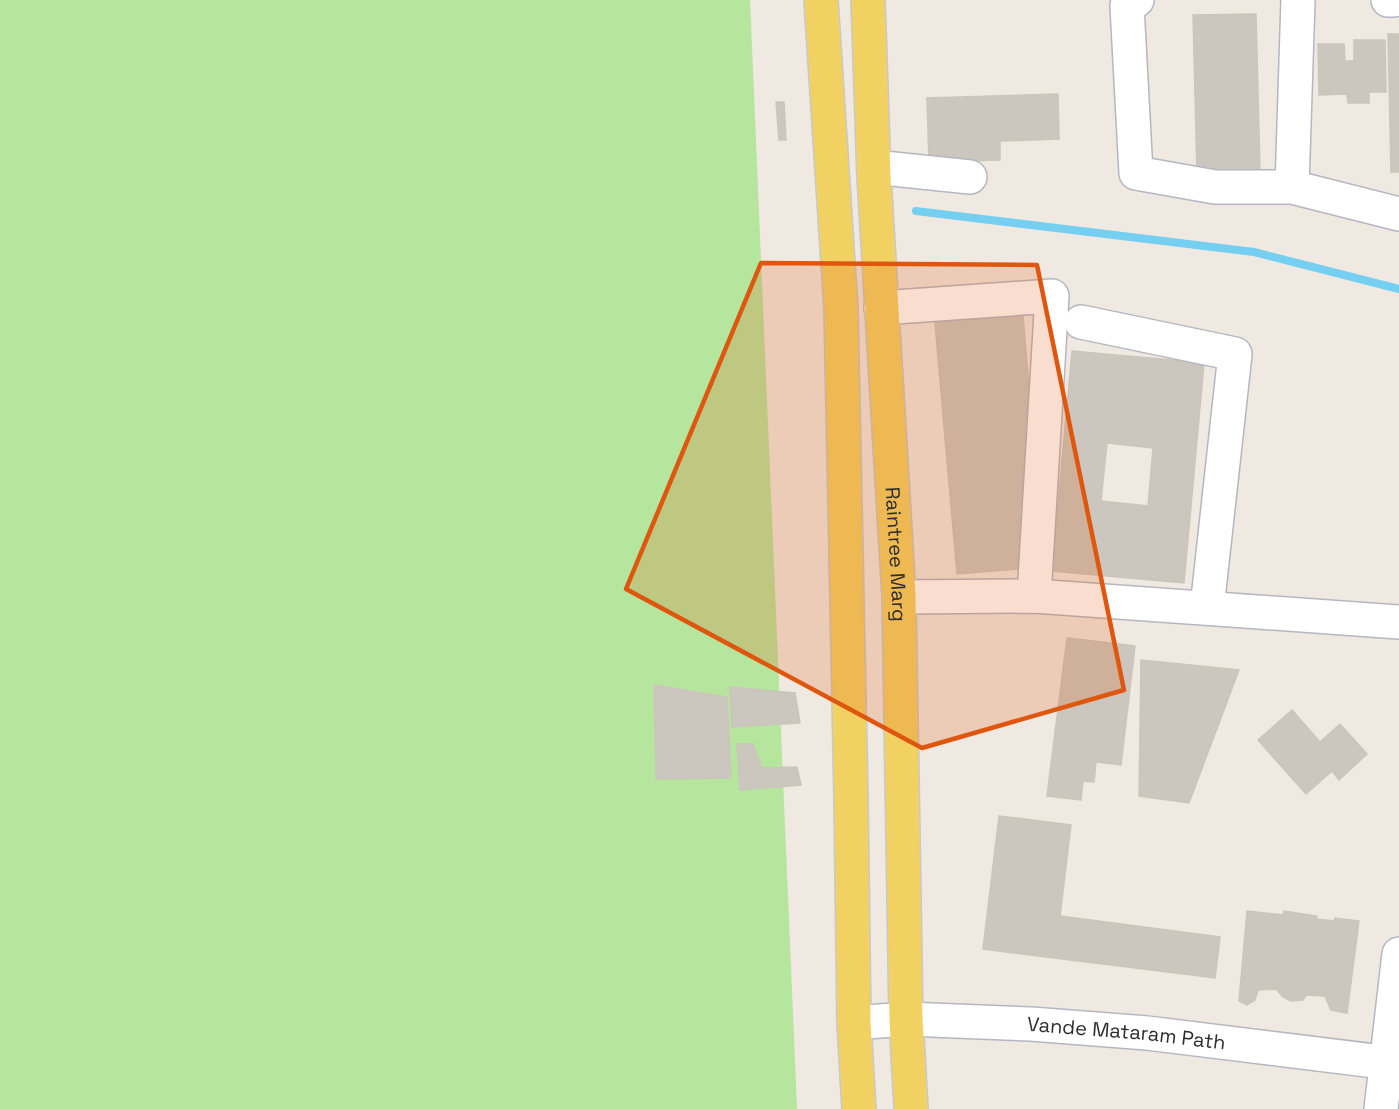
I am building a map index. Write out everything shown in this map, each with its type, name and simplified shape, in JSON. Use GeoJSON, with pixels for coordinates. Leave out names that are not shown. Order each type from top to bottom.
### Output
{"type":"FeatureCollection","features":[{"type":"Feature","properties":{"kind":"main road"},"geometry":{"type":"LineString","coordinates":[[821,0],[841,309],[854,1023],[859,1109]]}},
{"type":"Feature","properties":{"kind":"main road","name":"Raintree Marg"},"geometry":{"type":"LineString","coordinates":[[868,0],[874,180],[899,597],[906,1019],[911,1109]]}},
{"type":"Feature","properties":{"kind":"main road"},"geometry":{"type":"LineString","coordinates":[[848,635],[899,632]]}},
{"type":"Feature","properties":{"kind":"street"},"geometry":{"type":"LineString","coordinates":[[1137,0],[1127,6],[1136,173],[1215,187],[1292,187],[1399,214]]}},
{"type":"Feature","properties":{"kind":"street"},"geometry":{"type":"LineString","coordinates":[[1292,187],[1298,0]]}},
{"type":"Feature","properties":{"kind":"street"},"geometry":{"type":"LineString","coordinates":[[1388,0],[1394,0]]}},
{"type":"Feature","properties":{"kind":"street"},"geometry":{"type":"LineString","coordinates":[[874,180],[970,177]]}},
{"type":"Feature","properties":{"kind":"street"},"geometry":{"type":"LineString","coordinates":[[881,308],[1052,296],[1034,597]]}},
{"type":"Feature","properties":{"kind":"street"},"geometry":{"type":"LineString","coordinates":[[1081,322],[1235,354],[1207,608]]}},
{"type":"Feature","properties":{"kind":"street"},"geometry":{"type":"LineString","coordinates":[[899,597],[1034,597],[1399,622]]}},
{"type":"Feature","properties":{"kind":"street"},"geometry":{"type":"LineString","coordinates":[[1381,1109],[1393,1063],[1399,954]]}},
{"type":"Feature","properties":{"kind":"street","name":"Vande Mataram Path"},"geometry":{"type":"LineString","coordinates":[[854,1023],[906,1019],[1031,1023],[1147,1033],[1393,1063]]}},
{"type":"Feature","properties":{"kind":"highlighted area"},"geometry":{"type":"Polygon","coordinates":[[[761,263],[1037,265],[1124,690],[922,748],[626,589],[761,263]]]}},
{"type":"Feature","properties":{"kind":"green space"},"geometry":{"type":"Polygon","coordinates":[[[0,0],[750,0],[797,1109],[0,1109],[0,0]]]}},
{"type":"Feature","properties":{"kind":"building"},"geometry":{"type":"Polygon","coordinates":[[[1256,14],[1260,171],[1197,173],[1193,15],[1256,14]]]}},
{"type":"Feature","properties":{"kind":"building"},"geometry":{"type":"Polygon","coordinates":[[[1388,34],[1399,34],[1399,172],[1391,172],[1388,34]]]}},
{"type":"Feature","properties":{"kind":"building"},"geometry":{"type":"Polygon","coordinates":[[[1354,40],[1385,40],[1386,92],[1369,92],[1369,103],[1348,103],[1347,94],[1319,95],[1318,44],[1344,44],[1345,61],[1354,61],[1354,40]]]}},
{"type":"Feature","properties":{"kind":"building"},"geometry":{"type":"Polygon","coordinates":[[[1058,94],[1059,139],[1000,141],[1000,160],[929,162],[927,98],[1058,94]]]}},
{"type":"Feature","properties":{"kind":"building"},"geometry":{"type":"Polygon","coordinates":[[[776,102],[784,102],[786,140],[779,140],[776,102]]]}},
{"type":"Feature","properties":{"kind":"building"},"geometry":{"type":"Polygon","coordinates":[[[1022,304],[1039,508],[1029,568],[957,574],[934,312],[1022,304]]]}},
{"type":"Feature","properties":{"kind":"building"},"geometry":{"type":"Polygon","coordinates":[[[1072,351],[1204,363],[1184,583],[1052,571],[1072,351]],[[1107,443],[1101,501],[1148,506],[1153,448],[1107,443]]]}},
{"type":"Feature","properties":{"kind":"building"},"geometry":{"type":"Polygon","coordinates":[[[1067,638],[1135,646],[1121,765],[1096,762],[1094,782],[1083,781],[1081,800],[1047,796],[1067,638]]]}},
{"type":"Feature","properties":{"kind":"building"},"geometry":{"type":"Polygon","coordinates":[[[1141,660],[1239,670],[1189,803],[1139,796],[1141,660]]]}},
{"type":"Feature","properties":{"kind":"building"},"geometry":{"type":"Polygon","coordinates":[[[654,685],[727,697],[731,778],[656,779],[654,685]]]}},
{"type":"Feature","properties":{"kind":"building"},"geometry":{"type":"Polygon","coordinates":[[[730,687],[795,693],[800,723],[732,727],[730,687]]]}},
{"type":"Feature","properties":{"kind":"building"},"geometry":{"type":"Polygon","coordinates":[[[1292,710],[1320,742],[1340,724],[1367,754],[1339,780],[1332,771],[1306,794],[1258,740],[1292,710]]]}},
{"type":"Feature","properties":{"kind":"building"},"geometry":{"type":"Polygon","coordinates":[[[737,744],[753,744],[762,768],[797,767],[801,785],[740,790],[737,744]]]}},
{"type":"Feature","properties":{"kind":"building"},"geometry":{"type":"Polygon","coordinates":[[[999,816],[1071,825],[1060,916],[1220,937],[1215,978],[983,949],[999,816]]]}},
{"type":"Feature","properties":{"kind":"building"},"geometry":{"type":"Polygon","coordinates":[[[1247,911],[1283,915],[1284,911],[1317,916],[1316,919],[1334,921],[1335,918],[1359,921],[1347,1013],[1331,1010],[1325,996],[1306,995],[1303,1000],[1291,1001],[1283,997],[1276,989],[1258,990],[1255,1000],[1247,1005],[1239,1001],[1247,911]]]}},
{"type":"Feature","properties":{"kind":"waterway"},"geometry":{"type":"LineString","coordinates":[[916,211],[1254,252],[1399,289]]}}]}
